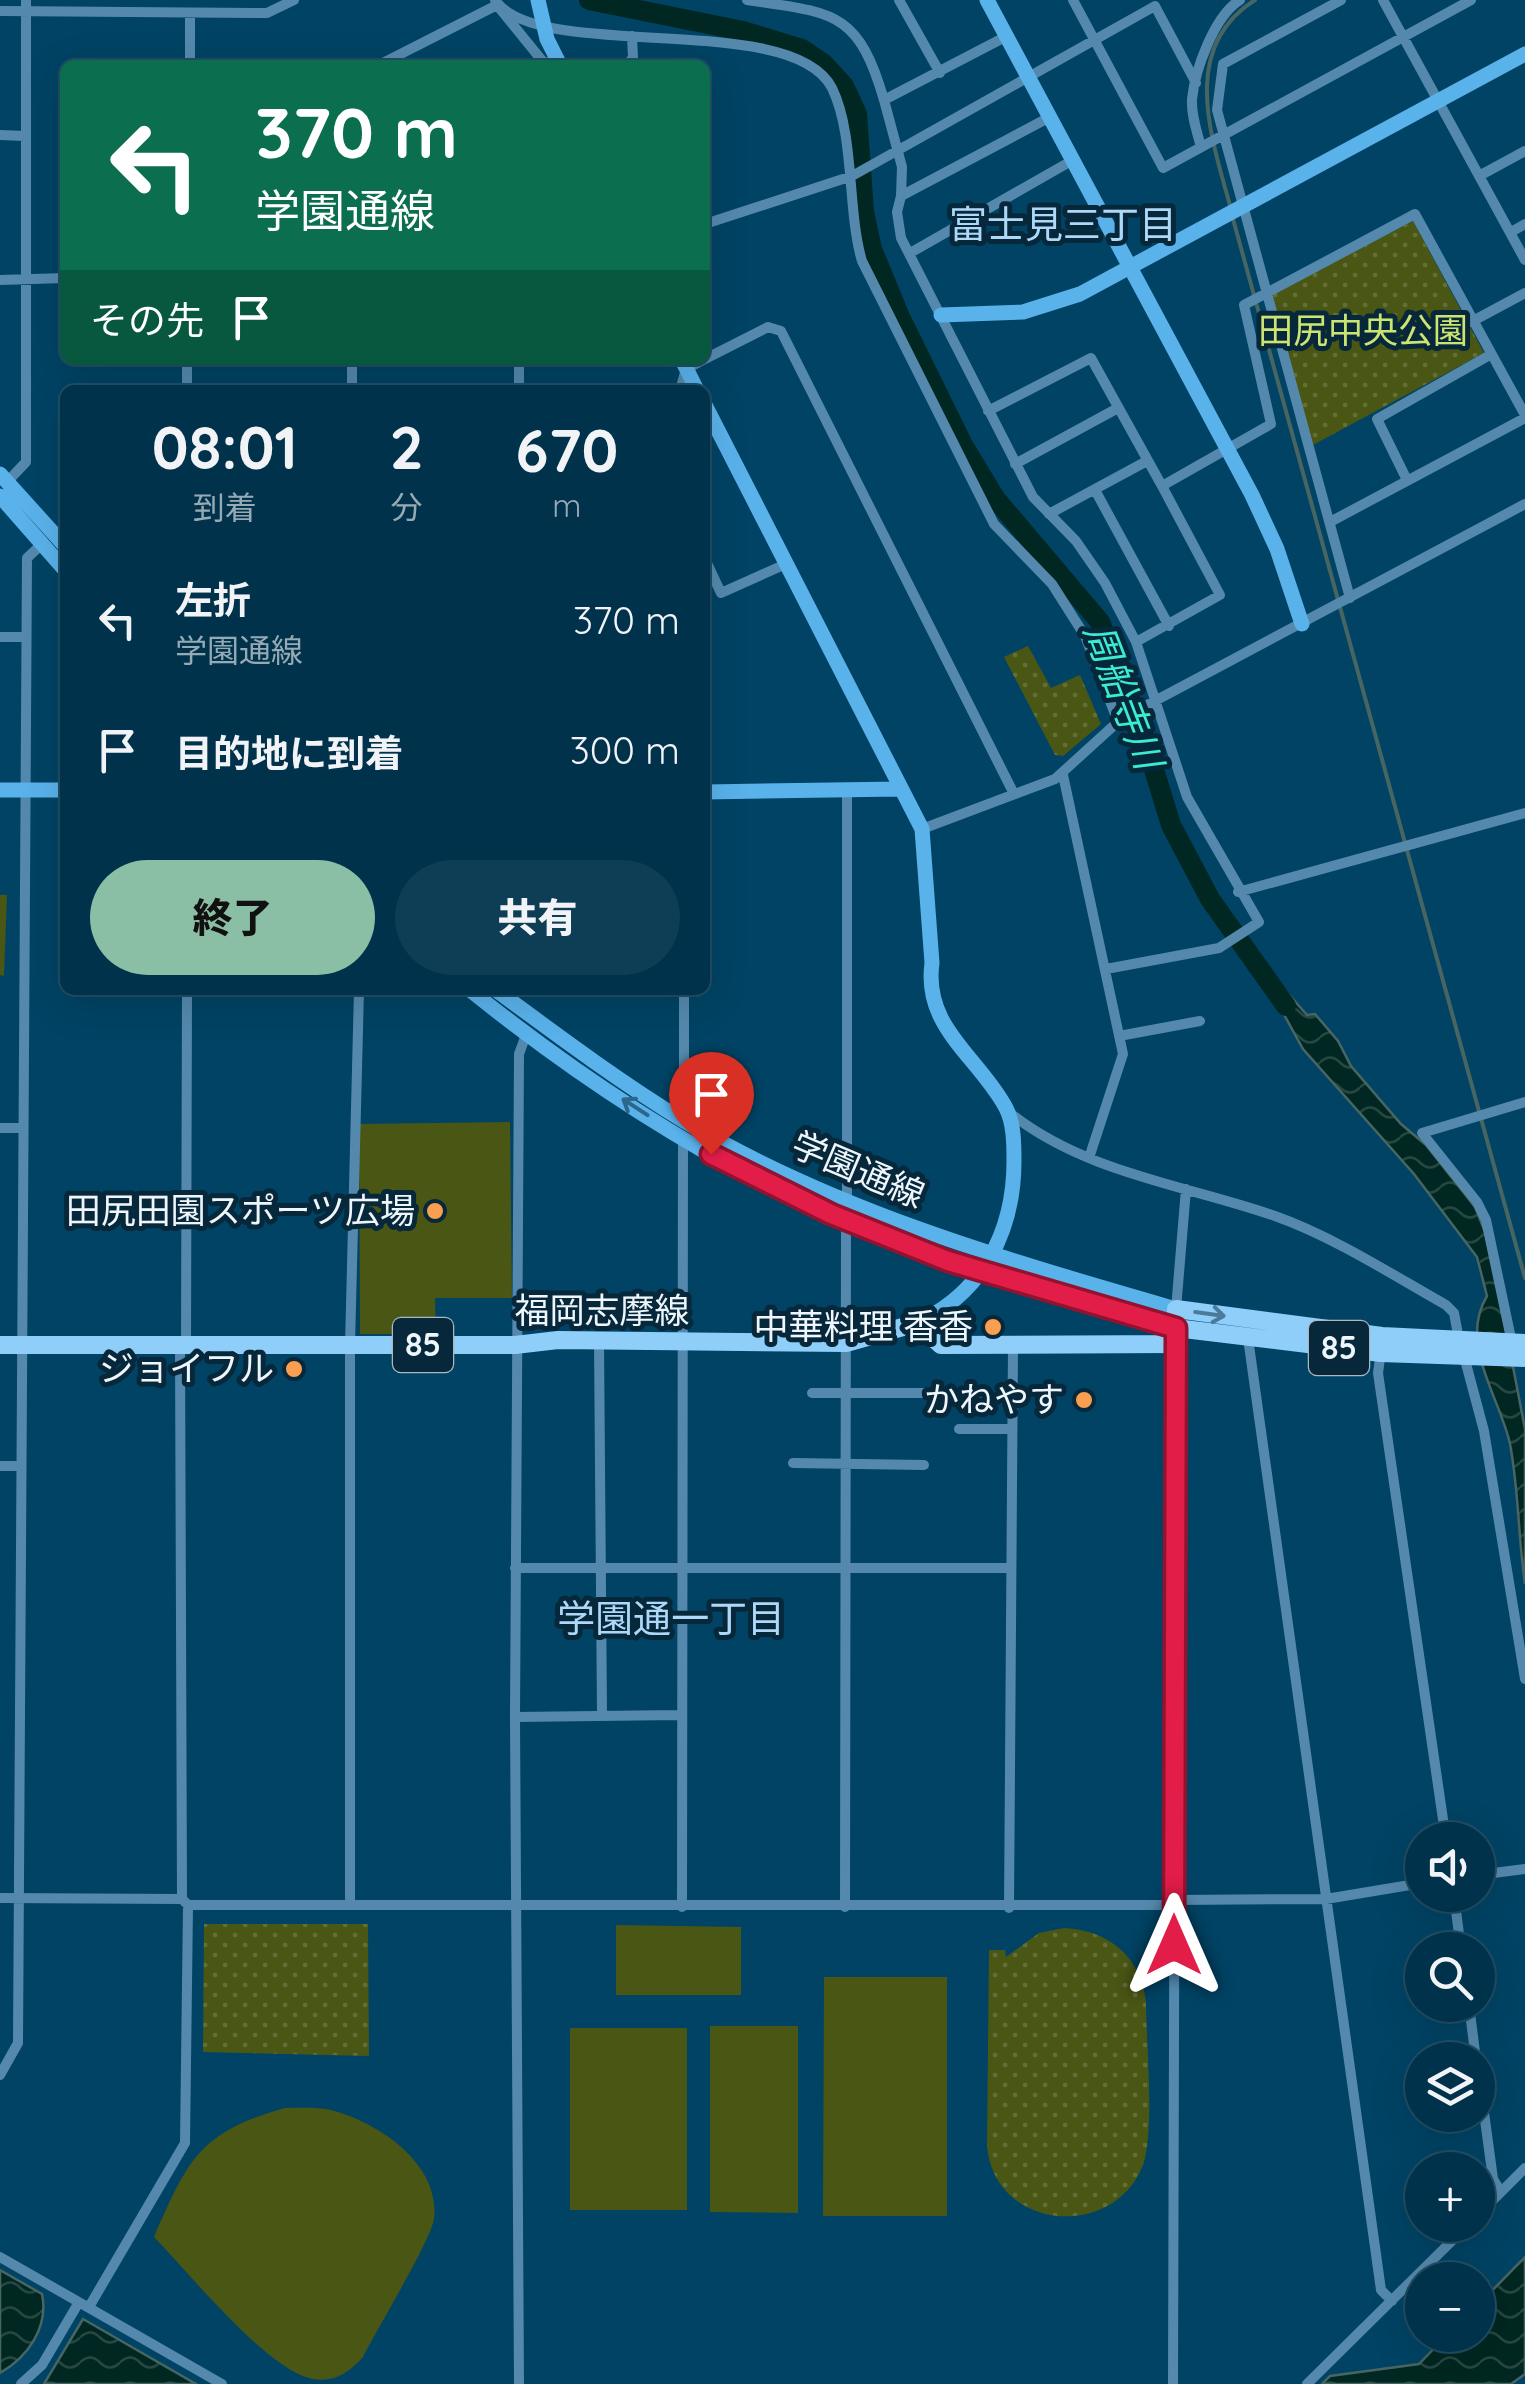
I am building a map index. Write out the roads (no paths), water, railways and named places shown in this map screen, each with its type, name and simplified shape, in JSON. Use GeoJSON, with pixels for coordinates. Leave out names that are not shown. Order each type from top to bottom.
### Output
{"type":"FeatureCollection","features":[{"type":"Feature","properties":{"kind":"main road","name":"福岡志摩線"},"geometry":{"type":"LineString","coordinates":[[0,1345],[846,1343],[917,1323]]}},
{"type":"Feature","properties":{"kind":"main road","name":"85"},"geometry":{"type":"LineString","coordinates":[[917,1323],[941,1345],[1013,1345],[1176,1327],[1381,1345]]}},
{"type":"Feature","properties":{"kind":"main road","name":"85"},"geometry":{"type":"LineString","coordinates":[[1176,1327],[1248,1338],[1464,1350],[1525,1358]]}},
{"type":"Feature","properties":{"kind":"main road","name":"85"},"geometry":{"type":"LineString","coordinates":[[1464,1350],[1519,1343]]}},
{"type":"Feature","properties":{"kind":"street"},"geometry":{"type":"LineString","coordinates":[[0,12],[26,6],[267,13],[294,0]]}},
{"type":"Feature","properties":{"kind":"street"},"geometry":{"type":"LineString","coordinates":[[538,0],[542,24],[558,60]]}},
{"type":"Feature","properties":{"kind":"street"},"geometry":{"type":"LineString","coordinates":[[748,0],[795,4],[825,14],[852,30],[873,62],[898,150],[904,183],[898,224],[910,253],[1033,497],[1090,559],[1136,642],[1187,797],[1238,892],[1259,922],[1219,948],[1106,969]]}},
{"type":"Feature","properties":{"kind":"street"},"geometry":{"type":"LineString","coordinates":[[899,0],[940,73]]}},
{"type":"Feature","properties":{"kind":"street"},"geometry":{"type":"LineString","coordinates":[[987,0],[1227,449],[1277,549],[1302,624]]}},
{"type":"Feature","properties":{"kind":"street"},"geometry":{"type":"LineString","coordinates":[[1074,0],[1164,168],[1472,0]]}},
{"type":"Feature","properties":{"kind":"street"},"geometry":{"type":"LineString","coordinates":[[710,222],[852,176],[1166,0]]}},
{"type":"Feature","properties":{"kind":"street"},"geometry":{"type":"LineString","coordinates":[[1201,146],[1192,102],[1196,82],[1209,44],[1240,0]]}},
{"type":"Feature","properties":{"kind":"street"},"geometry":{"type":"LineString","coordinates":[[1341,0],[1223,64],[1217,110],[1350,598]]}},
{"type":"Feature","properties":{"kind":"street"},"geometry":{"type":"LineString","coordinates":[[1384,0],[1525,260]]}},
{"type":"Feature","properties":{"kind":"street"},"geometry":{"type":"LineString","coordinates":[[496,3],[542,24],[767,48],[816,70],[832,88],[852,176],[852,216],[862,261],[994,524],[1052,584],[1085,636],[1120,721]]}},
{"type":"Feature","properties":{"kind":"street"},"geometry":{"type":"LineString","coordinates":[[496,3],[542,60]]}},
{"type":"Feature","properties":{"kind":"street"},"geometry":{"type":"LineString","coordinates":[[388,60],[496,3]]}},
{"type":"Feature","properties":{"kind":"street"},"geometry":{"type":"LineString","coordinates":[[2,484],[26,462],[26,6]]}},
{"type":"Feature","properties":{"kind":"street"},"geometry":{"type":"LineString","coordinates":[[1154,6],[1196,82]]}},
{"type":"Feature","properties":{"kind":"street"},"geometry":{"type":"LineString","coordinates":[[190,13],[190,60]]}},
{"type":"Feature","properties":{"kind":"street"},"geometry":{"type":"LineString","coordinates":[[631,60],[632,36]]}},
{"type":"Feature","properties":{"kind":"street"},"geometry":{"type":"LineString","coordinates":[[884,100],[1007,36]]}},
{"type":"Feature","properties":{"kind":"street"},"geometry":{"type":"LineString","coordinates":[[941,315],[997,314],[1047,307],[1130,268],[1525,54]]}},
{"type":"Feature","properties":{"kind":"street"},"geometry":{"type":"LineString","coordinates":[[901,196],[1050,116]]}},
{"type":"Feature","properties":{"kind":"street"},"geometry":{"type":"LineString","coordinates":[[0,135],[25,136]]}},
{"type":"Feature","properties":{"kind":"street"},"geometry":{"type":"LineString","coordinates":[[1480,176],[1525,151]]}},
{"type":"Feature","properties":{"kind":"street"},"geometry":{"type":"LineString","coordinates":[[910,253],[1074,160]]}},
{"type":"Feature","properties":{"kind":"street"},"geometry":{"type":"LineString","coordinates":[[1162,486],[1271,424],[1244,305],[1416,214],[1525,416],[1330,522]]}},
{"type":"Feature","properties":{"kind":"street"},"geometry":{"type":"LineString","coordinates":[[1510,232],[1525,224]]}},
{"type":"Feature","properties":{"kind":"street"},"geometry":{"type":"LineString","coordinates":[[0,280],[60,278]]}},
{"type":"Feature","properties":{"kind":"street"},"geometry":{"type":"LineString","coordinates":[[1471,322],[1525,293]]}},
{"type":"Feature","properties":{"kind":"street"},"geometry":{"type":"LineString","coordinates":[[710,357],[768,327],[781,331],[1013,792]]}},
{"type":"Feature","properties":{"kind":"street"},"geometry":{"type":"LineString","coordinates":[[1406,480],[1377,419],[1490,355]]}},
{"type":"Feature","properties":{"kind":"street"},"geometry":{"type":"LineString","coordinates":[[988,412],[1091,358],[1220,595],[1136,642]]}},
{"type":"Feature","properties":{"kind":"street"},"geometry":{"type":"LineString","coordinates":[[1016,464],[1118,408]]}},
{"type":"Feature","properties":{"kind":"street"},"geometry":{"type":"LineString","coordinates":[[710,414],[789,562],[922,829],[932,963],[929,984],[934,1006],[952,1040],[1009,1112],[1038,1135],[1089,1158],[1278,1217],[1366,1260],[1454,1313],[1484,1431],[1525,1679]]}},
{"type":"Feature","properties":{"kind":"street"},"geometry":{"type":"LineString","coordinates":[[1049,514],[1146,460]]}},
{"type":"Feature","properties":{"kind":"street"},"geometry":{"type":"LineString","coordinates":[[2,484],[60,564]]}},
{"type":"Feature","properties":{"kind":"street"},"geometry":{"type":"LineString","coordinates":[[2,484],[60,541]]}},
{"type":"Feature","properties":{"kind":"street"},"geometry":{"type":"LineString","coordinates":[[1094,490],[1169,626]]}},
{"type":"Feature","properties":{"kind":"street"},"geometry":{"type":"LineString","coordinates":[[922,829],[1063,775],[1120,721],[1525,504]]}},
{"type":"Feature","properties":{"kind":"street"},"geometry":{"type":"LineString","coordinates":[[0,2075],[18,2043],[22,790],[27,558],[42,544]]}},
{"type":"Feature","properties":{"kind":"street"},"geometry":{"type":"LineString","coordinates":[[710,570],[721,593],[789,562]]}},
{"type":"Feature","properties":{"kind":"street"},"geometry":{"type":"LineString","coordinates":[[0,637],[26,637]]}},
{"type":"Feature","properties":{"kind":"street"},"geometry":{"type":"LineString","coordinates":[[1063,775],[1119,1036],[1119,1072],[1089,1158]]}},
{"type":"Feature","properties":{"kind":"street"},"geometry":{"type":"LineString","coordinates":[[846,789],[847,1201]]}},
{"type":"Feature","properties":{"kind":"street"},"geometry":{"type":"LineString","coordinates":[[710,792],[900,789]]}},
{"type":"Feature","properties":{"kind":"street"},"geometry":{"type":"LineString","coordinates":[[0,790],[60,790]]}},
{"type":"Feature","properties":{"kind":"street"},"geometry":{"type":"LineString","coordinates":[[1238,892],[1525,813]]}},
{"type":"Feature","properties":{"kind":"street"},"geometry":{"type":"LineString","coordinates":[[21,2384],[42,2365],[84,2304],[185,2143],[182,1345],[187,995]]}},
{"type":"Feature","properties":{"kind":"street"},"geometry":{"type":"LineString","coordinates":[[350,1905],[350,1345],[358,995]]}},
{"type":"Feature","properties":{"kind":"street","name":"学園通線"},"geometry":{"type":"LineString","coordinates":[[476,995],[526,1034],[683,1138],[766,1184],[846,1220],[983,1271],[1176,1327]]}},
{"type":"Feature","properties":{"kind":"street"},"geometry":{"type":"LineString","coordinates":[[684,995],[684,1121]]}},
{"type":"Feature","properties":{"kind":"street","name":"学園通線"},"geometry":{"type":"LineString","coordinates":[[514,996],[684,1121],[847,1201],[1176,1327]]}},
{"type":"Feature","properties":{"kind":"street"},"geometry":{"type":"LineString","coordinates":[[1119,1036],[1200,1021]]}},
{"type":"Feature","properties":{"kind":"street"},"geometry":{"type":"LineString","coordinates":[[519,2384],[516,1345],[519,1054],[526,1034]]}},
{"type":"Feature","properties":{"kind":"street"},"geometry":{"type":"LineString","coordinates":[[1519,1343],[1486,1220],[1477,1202],[1422,1133],[1525,1102]]}},
{"type":"Feature","properties":{"kind":"street"},"geometry":{"type":"LineString","coordinates":[[917,1323],[983,1271],[994,1257],[1010,1209],[1014,1144],[1009,1112]]}},
{"type":"Feature","properties":{"kind":"street"},"geometry":{"type":"LineString","coordinates":[[0,1128],[23,1128]]}},
{"type":"Feature","properties":{"kind":"street"},"geometry":{"type":"LineString","coordinates":[[682,1907],[679,1715],[683,1138]]}},
{"type":"Feature","properties":{"kind":"street"},"geometry":{"type":"LineString","coordinates":[[1173,2384],[1176,1327],[1186,1189]]}},
{"type":"Feature","properties":{"kind":"street"},"geometry":{"type":"LineString","coordinates":[[845,1907],[846,1220]]}},
{"type":"Feature","properties":{"kind":"street"},"geometry":{"type":"LineString","coordinates":[[1248,1338],[1382,2290],[1392,2302]]}},
{"type":"Feature","properties":{"kind":"street"},"geometry":{"type":"LineString","coordinates":[[599,1342],[602,1715]]}},
{"type":"Feature","properties":{"kind":"street"},"geometry":{"type":"LineString","coordinates":[[1009,1908],[1013,1345]]}},
{"type":"Feature","properties":{"kind":"street"},"geometry":{"type":"LineString","coordinates":[[1381,1345],[1378,1373],[1443,1822]]}},
{"type":"Feature","properties":{"kind":"street"},"geometry":{"type":"LineString","coordinates":[[812,1393],[925,1393]]}},
{"type":"Feature","properties":{"kind":"street"},"geometry":{"type":"LineString","coordinates":[[973,1399],[1012,1399]]}},
{"type":"Feature","properties":{"kind":"street"},"geometry":{"type":"LineString","coordinates":[[959,1429],[1012,1429]]}},
{"type":"Feature","properties":{"kind":"street"},"geometry":{"type":"LineString","coordinates":[[793,1464],[924,1465]]}},
{"type":"Feature","properties":{"kind":"street"},"geometry":{"type":"LineString","coordinates":[[0,1466],[22,1466]]}},
{"type":"Feature","properties":{"kind":"street"},"geometry":{"type":"LineString","coordinates":[[516,1568],[1010,1568]]}},
{"type":"Feature","properties":{"kind":"street"},"geometry":{"type":"LineString","coordinates":[[515,1717],[679,1715]]}},
{"type":"Feature","properties":{"kind":"street"},"geometry":{"type":"LineString","coordinates":[[1495,1873],[1525,1869]]}},
{"type":"Feature","properties":{"kind":"street"},"geometry":{"type":"LineString","coordinates":[[0,1898],[350,1905],[1009,1908],[1326,1899],[1405,1886]]}},
{"type":"Feature","properties":{"kind":"street"},"geometry":{"type":"LineString","coordinates":[[1487,2132],[1493,2179],[1501,2192]]}},
{"type":"Feature","properties":{"kind":"street"},"geometry":{"type":"LineString","coordinates":[[1495,2198],[1525,2168]]}},
{"type":"Feature","properties":{"kind":"street"},"geometry":{"type":"LineString","coordinates":[[1308,2384],[1451,2242]]}},
{"type":"Feature","properties":{"kind":"street"},"geometry":{"type":"LineString","coordinates":[[0,2257],[222,2384]]}},
{"type":"Feature","properties":{"kind":"water"},"geometry":{"type":"Polygon","coordinates":[[[1277,981],[1307,1015],[1315,1014],[1338,1041],[1351,1066],[1401,1124],[1426,1145],[1475,1207],[1489,1242],[1525,1429],[1525,1584],[1510,1444],[1479,1352],[1479,1314],[1487,1296],[1477,1257],[1414,1174],[1303,1049],[1271,991],[1277,981]]]}},
{"type":"Feature","properties":{"kind":"water"},"geometry":{"type":"Polygon","coordinates":[[[1525,2257],[1525,2374],[1511,2384],[1322,2384],[1330,2376],[1419,2364],[1431,2352],[1495,2352],[1495,2288],[1525,2257]]]}},
{"type":"Feature","properties":{"kind":"water"},"geometry":{"type":"Polygon","coordinates":[[[0,2270],[42,2294],[43,2306],[34,2340],[19,2359],[0,2373],[0,2270]]]}},
{"type":"Feature","properties":{"kind":"water"},"geometry":{"type":"Polygon","coordinates":[[[83,2319],[196,2384],[44,2384],[83,2319]]]}},
{"type":"Feature","properties":{"kind":"waterway","name":"周船寺川"},"geometry":{"type":"LineString","coordinates":[[589,0],[743,31],[802,49],[824,64],[844,86],[857,114],[864,212],[872,249],[900,317],[963,445],[995,498],[1100,622],[1141,727],[1171,825],[1210,899],[1286,1006]]}},
{"type":"Feature","properties":{"kind":"waterway"},"geometry":{"type":"LineString","coordinates":[[1231,209],[1210,125],[1209,69],[1216,43],[1231,20],[1255,0]]}},
{"type":"Feature","properties":{"kind":"waterway"},"geometry":{"type":"LineString","coordinates":[[1233,219],[1525,1278]]}},
{"type":"Feature","properties":{"kind":"place","name":"田尻田園スポーツ広場"},"geometry":{"type":"Point","coordinates":[435,1211]}},
{"type":"Feature","properties":{"kind":"place","name":"中華料理 香香"},"geometry":{"type":"Point","coordinates":[993,1327]}},
{"type":"Feature","properties":{"kind":"place","name":"ジョイフル"},"geometry":{"type":"Point","coordinates":[294,1369]}},
{"type":"Feature","properties":{"kind":"place","name":"かねやす"},"geometry":{"type":"Point","coordinates":[1084,1400]}},
{"type":"Feature","properties":{"kind":"district","name":"富士見三丁目"},"geometry":{"type":"Point","coordinates":[1063,225]}},
{"type":"Feature","properties":{"kind":"district","name":"学園通一丁目"},"geometry":{"type":"Point","coordinates":[671,1619]}},
{"type":"Feature","properties":{"kind":"park label","name":"田尻中央公園"},"geometry":{"type":"Point","coordinates":[1363,331]}}]}
